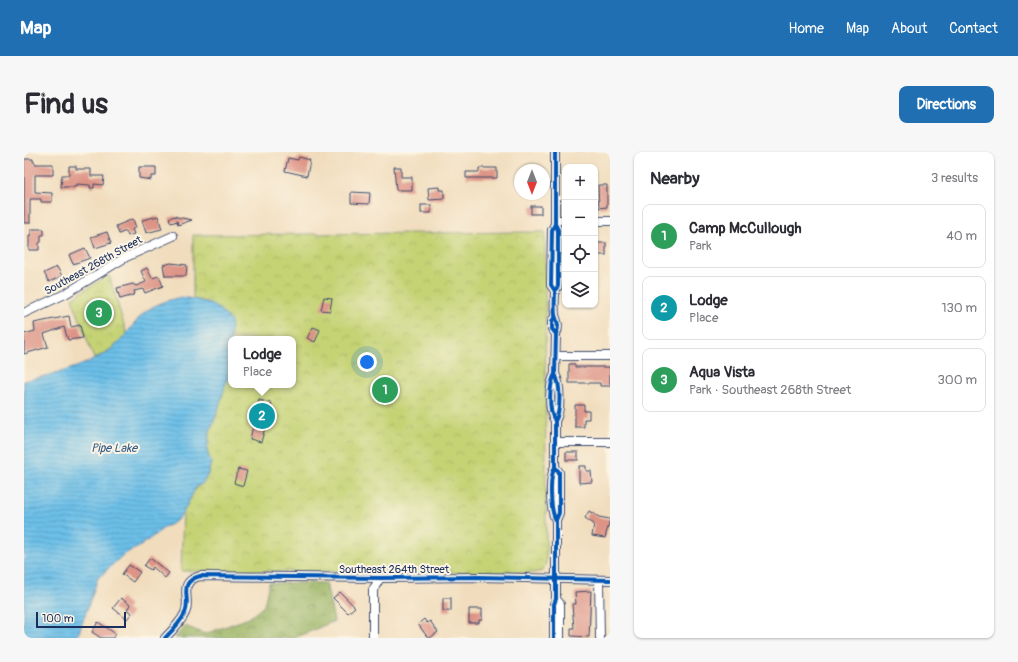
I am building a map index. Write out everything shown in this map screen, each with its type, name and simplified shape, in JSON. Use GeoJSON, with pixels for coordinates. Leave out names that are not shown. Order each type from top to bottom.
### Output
{"type":"FeatureCollection","features":[{"type":"Feature","properties":{"kind":"street"},"geometry":{"type":"LineString","coordinates":[[554,638],[554,604],[556,599],[556,520],[552,515],[552,472],[555,467],[555,421],[551,415],[552,380],[556,374],[556,334],[552,329],[552,321],[556,316],[555,291],[552,286],[552,230],[555,222],[555,152]]}},
{"type":"Feature","properties":{"kind":"street"},"geometry":{"type":"LineString","coordinates":[[555,222],[562,221]]}},
{"type":"Feature","properties":{"kind":"street"},"geometry":{"type":"LineString","coordinates":[[598,221],[610,221]]}},
{"type":"Feature","properties":{"kind":"street","name":"Southeast 268th Street"},"geometry":{"type":"LineString","coordinates":[[24,313],[65,294],[126,257],[173,236]]}},
{"type":"Feature","properties":{"kind":"street"},"geometry":{"type":"LineString","coordinates":[[556,356],[610,356]]}},
{"type":"Feature","properties":{"kind":"street"},"geometry":{"type":"LineString","coordinates":[[555,442],[610,442]]}},
{"type":"Feature","properties":{"kind":"street","name":"Southeast 264th Street"},"geometry":{"type":"LineString","coordinates":[[165,638],[185,614],[187,608],[186,590],[189,582],[200,576],[380,578],[479,577],[610,580]]}},
{"type":"Feature","properties":{"kind":"street"},"geometry":{"type":"LineString","coordinates":[[373,638],[373,590],[380,578]]}},
{"type":"Feature","properties":{"kind":"street"},"geometry":{"type":"LineString","coordinates":[[599,580],[600,638]]}},
{"type":"Feature","properties":{"kind":"street"},"geometry":{"type":"LineString","coordinates":[[556,599],[560,604],[560,638]]}},
{"type":"Feature","properties":{"kind":"green space"},"geometry":{"type":"Polygon","coordinates":[[[545,232],[546,564],[542,571],[533,573],[181,571],[183,513],[191,495],[197,487],[203,483],[208,474],[211,463],[207,451],[209,434],[228,376],[228,388],[296,388],[296,336],[230,336],[207,302],[193,299],[193,235],[545,232]]]}},
{"type":"Feature","properties":{"kind":"green space"},"geometry":{"type":"Polygon","coordinates":[[[109,275],[127,335],[111,349],[94,359],[72,298],[109,275]]]}},
{"type":"Feature","properties":{"kind":"green space"},"geometry":{"type":"Polygon","coordinates":[[[269,583],[326,583],[334,621],[295,638],[175,638],[185,626],[205,634],[249,618],[264,606],[269,583]]]}},
{"type":"Feature","properties":{"kind":"water","name":"Pipe Lake"},"geometry":{"type":"Polygon","coordinates":[[[182,297],[210,304],[221,311],[231,322],[230,336],[228,336],[228,376],[209,434],[207,451],[211,463],[208,474],[203,483],[196,487],[183,513],[175,522],[165,527],[139,547],[124,554],[98,578],[77,638],[24,638],[24,381],[68,370],[100,356],[119,342],[143,314],[161,303],[182,297]]]}},
{"type":"Feature","properties":{"kind":"building"},"geometry":{"type":"Polygon","coordinates":[[[299,157],[310,160],[307,176],[285,171],[288,158],[298,160],[299,157]]]}},
{"type":"Feature","properties":{"kind":"building"},"geometry":{"type":"Polygon","coordinates":[[[24,159],[33,159],[35,164],[53,164],[53,175],[35,175],[35,192],[52,193],[52,202],[41,202],[41,199],[30,199],[30,223],[24,223],[24,159]]]}},
{"type":"Feature","properties":{"kind":"building"},"geometry":{"type":"Polygon","coordinates":[[[69,166],[76,166],[76,169],[91,169],[91,176],[104,176],[103,185],[94,184],[94,188],[90,188],[90,185],[76,184],[76,187],[61,187],[62,175],[69,175],[69,166]]]}},
{"type":"Feature","properties":{"kind":"building"},"geometry":{"type":"Polygon","coordinates":[[[139,167],[156,167],[156,176],[151,176],[151,180],[139,178],[139,167]]]}},
{"type":"Feature","properties":{"kind":"building"},"geometry":{"type":"Polygon","coordinates":[[[394,167],[401,167],[401,177],[412,177],[412,190],[396,190],[394,167]]]}},
{"type":"Feature","properties":{"kind":"building"},"geometry":{"type":"Polygon","coordinates":[[[479,168],[497,168],[497,178],[466,178],[466,172],[479,172],[479,168]]]}},
{"type":"Feature","properties":{"kind":"building"},"geometry":{"type":"Polygon","coordinates":[[[598,185],[607,185],[607,207],[599,208],[598,185]]]}},
{"type":"Feature","properties":{"kind":"building"},"geometry":{"type":"Polygon","coordinates":[[[439,187],[439,190],[444,190],[444,199],[429,200],[428,188],[439,187]]]}},
{"type":"Feature","properties":{"kind":"building"},"geometry":{"type":"Polygon","coordinates":[[[351,192],[370,193],[369,204],[351,203],[351,192]]]}},
{"type":"Feature","properties":{"kind":"building"},"geometry":{"type":"Polygon","coordinates":[[[421,205],[431,205],[431,213],[421,213],[421,205]]]}},
{"type":"Feature","properties":{"kind":"building"},"geometry":{"type":"Polygon","coordinates":[[[531,206],[541,206],[541,214],[531,214],[531,206]]]}},
{"type":"Feature","properties":{"kind":"building"},"geometry":{"type":"Polygon","coordinates":[[[158,216],[162,229],[146,233],[142,220],[158,216]]]}},
{"type":"Feature","properties":{"kind":"building"},"geometry":{"type":"Polygon","coordinates":[[[175,216],[192,220],[178,225],[177,221],[171,223],[169,218],[175,216]]]}},
{"type":"Feature","properties":{"kind":"building"},"geometry":{"type":"Polygon","coordinates":[[[133,219],[136,228],[132,229],[134,234],[128,236],[126,231],[119,234],[116,226],[133,219]]]}},
{"type":"Feature","properties":{"kind":"building"},"geometry":{"type":"Polygon","coordinates":[[[31,229],[44,229],[44,235],[41,235],[41,242],[39,243],[39,250],[29,250],[29,235],[31,235],[31,229]]]}},
{"type":"Feature","properties":{"kind":"building"},"geometry":{"type":"Polygon","coordinates":[[[107,232],[111,243],[95,248],[91,237],[107,232]]]}},
{"type":"Feature","properties":{"kind":"building"},"geometry":{"type":"Polygon","coordinates":[[[598,243],[606,243],[606,255],[598,255],[598,243]]]}},
{"type":"Feature","properties":{"kind":"building"},"geometry":{"type":"Polygon","coordinates":[[[85,248],[90,258],[73,264],[69,255],[85,248]]]}},
{"type":"Feature","properties":{"kind":"building"},"geometry":{"type":"Polygon","coordinates":[[[171,263],[187,265],[186,276],[165,276],[163,265],[171,263]]]}},
{"type":"Feature","properties":{"kind":"building"},"geometry":{"type":"Polygon","coordinates":[[[57,267],[62,276],[49,282],[44,273],[57,267]]]}},
{"type":"Feature","properties":{"kind":"building"},"geometry":{"type":"Polygon","coordinates":[[[147,268],[152,278],[159,276],[163,286],[145,293],[143,289],[134,291],[135,294],[120,299],[117,288],[133,284],[136,286],[146,282],[141,271],[147,268]]]}},
{"type":"Feature","properties":{"kind":"building"},"geometry":{"type":"Polygon","coordinates":[[[324,297],[332,298],[330,311],[321,310],[324,297]]]}},
{"type":"Feature","properties":{"kind":"building"},"geometry":{"type":"Polygon","coordinates":[[[69,316],[71,327],[80,325],[83,338],[68,340],[64,327],[44,334],[48,347],[24,354],[24,334],[35,331],[34,323],[69,316]]]}},
{"type":"Feature","properties":{"kind":"building"},"geometry":{"type":"Polygon","coordinates":[[[313,327],[320,330],[315,342],[307,338],[313,327]]]}},
{"type":"Feature","properties":{"kind":"building"},"geometry":{"type":"Polygon","coordinates":[[[569,364],[575,364],[575,367],[610,368],[610,386],[600,386],[600,383],[569,383],[569,364]]]}},
{"type":"Feature","properties":{"kind":"building"},"geometry":{"type":"Polygon","coordinates":[[[259,400],[272,403],[261,442],[250,439],[259,400]]]}},
{"type":"Feature","properties":{"kind":"building"},"geometry":{"type":"Polygon","coordinates":[[[575,405],[584,405],[584,411],[589,411],[589,419],[584,419],[584,427],[575,427],[575,405]]]}},
{"type":"Feature","properties":{"kind":"building"},"geometry":{"type":"Polygon","coordinates":[[[566,452],[578,452],[578,460],[566,460],[566,452]]]}},
{"type":"Feature","properties":{"kind":"building"},"geometry":{"type":"Polygon","coordinates":[[[579,466],[586,466],[586,471],[591,471],[592,482],[579,483],[579,466]]]}},
{"type":"Feature","properties":{"kind":"building"},"geometry":{"type":"Polygon","coordinates":[[[238,469],[247,471],[243,486],[234,483],[238,469]]]}},
{"type":"Feature","properties":{"kind":"building"},"geometry":{"type":"Polygon","coordinates":[[[589,511],[599,517],[610,519],[605,538],[592,536],[594,524],[585,518],[589,511]]]}},
{"type":"Feature","properties":{"kind":"building"},"geometry":{"type":"Polygon","coordinates":[[[150,558],[169,573],[165,578],[153,567],[151,570],[144,566],[150,558]]]}},
{"type":"Feature","properties":{"kind":"building"},"geometry":{"type":"Polygon","coordinates":[[[129,565],[140,572],[133,582],[122,574],[129,565]]]}},
{"type":"Feature","properties":{"kind":"building"},"geometry":{"type":"Polygon","coordinates":[[[591,591],[589,637],[571,636],[571,628],[574,628],[572,604],[576,604],[575,592],[591,591]]]}},
{"type":"Feature","properties":{"kind":"building"},"geometry":{"type":"Polygon","coordinates":[[[340,592],[355,607],[348,613],[333,598],[340,592]]]}},
{"type":"Feature","properties":{"kind":"building"},"geometry":{"type":"Polygon","coordinates":[[[121,598],[130,605],[127,610],[132,613],[127,619],[113,608],[121,598]]]}},
{"type":"Feature","properties":{"kind":"building"},"geometry":{"type":"Polygon","coordinates":[[[443,598],[451,598],[451,611],[443,611],[443,598]]]}},
{"type":"Feature","properties":{"kind":"building"},"geometry":{"type":"Polygon","coordinates":[[[469,609],[482,609],[482,620],[479,620],[479,623],[469,623],[469,609]]]}},
{"type":"Feature","properties":{"kind":"building"},"geometry":{"type":"Polygon","coordinates":[[[424,619],[427,623],[430,621],[438,632],[430,638],[428,638],[418,624],[424,619]]]}},
{"type":"Feature","properties":{"kind":"building"},"geometry":{"type":"Polygon","coordinates":[[[98,622],[116,634],[113,638],[101,638],[92,632],[98,622]]]}},
{"type":"Feature","properties":{"kind":"cycle path"},"geometry":{"type":"LineString","coordinates":[[555,152],[555,224],[558,230],[558,286],[555,291],[551,285],[552,230],[555,224]]}},
{"type":"Feature","properties":{"kind":"cycle path"},"geometry":{"type":"LineString","coordinates":[[555,291],[555,315],[558,326],[556,334],[552,329],[552,321],[555,317]]}},
{"type":"Feature","properties":{"kind":"cycle path"},"geometry":{"type":"LineString","coordinates":[[555,374],[551,384],[550,398],[551,411],[555,421],[560,398],[555,374],[556,334]]}},
{"type":"Feature","properties":{"kind":"cycle path"},"geometry":{"type":"LineString","coordinates":[[555,421],[555,467],[559,472],[559,513],[556,520],[552,509],[551,494],[553,471],[555,467]]}},
{"type":"Feature","properties":{"kind":"cycle path"},"geometry":{"type":"LineString","coordinates":[[554,638],[554,604],[556,599],[556,520]]}},
{"type":"Feature","properties":{"kind":"cycle path"},"geometry":{"type":"LineString","coordinates":[[165,638],[179,623],[185,613],[187,607],[186,592],[189,583],[193,579],[200,576],[380,578],[479,577],[610,580]]}},
{"type":"Feature","properties":{"kind":"place","name":"Aqua Vista"},"geometry":{"type":"Point","coordinates":[99,313]}},
{"type":"Feature","properties":{"kind":"place","name":"Camp McCullough"},"geometry":{"type":"Point","coordinates":[385,390]}},
{"type":"Feature","properties":{"kind":"place","name":"Lodge"},"geometry":{"type":"Point","coordinates":[262,416]}}]}
